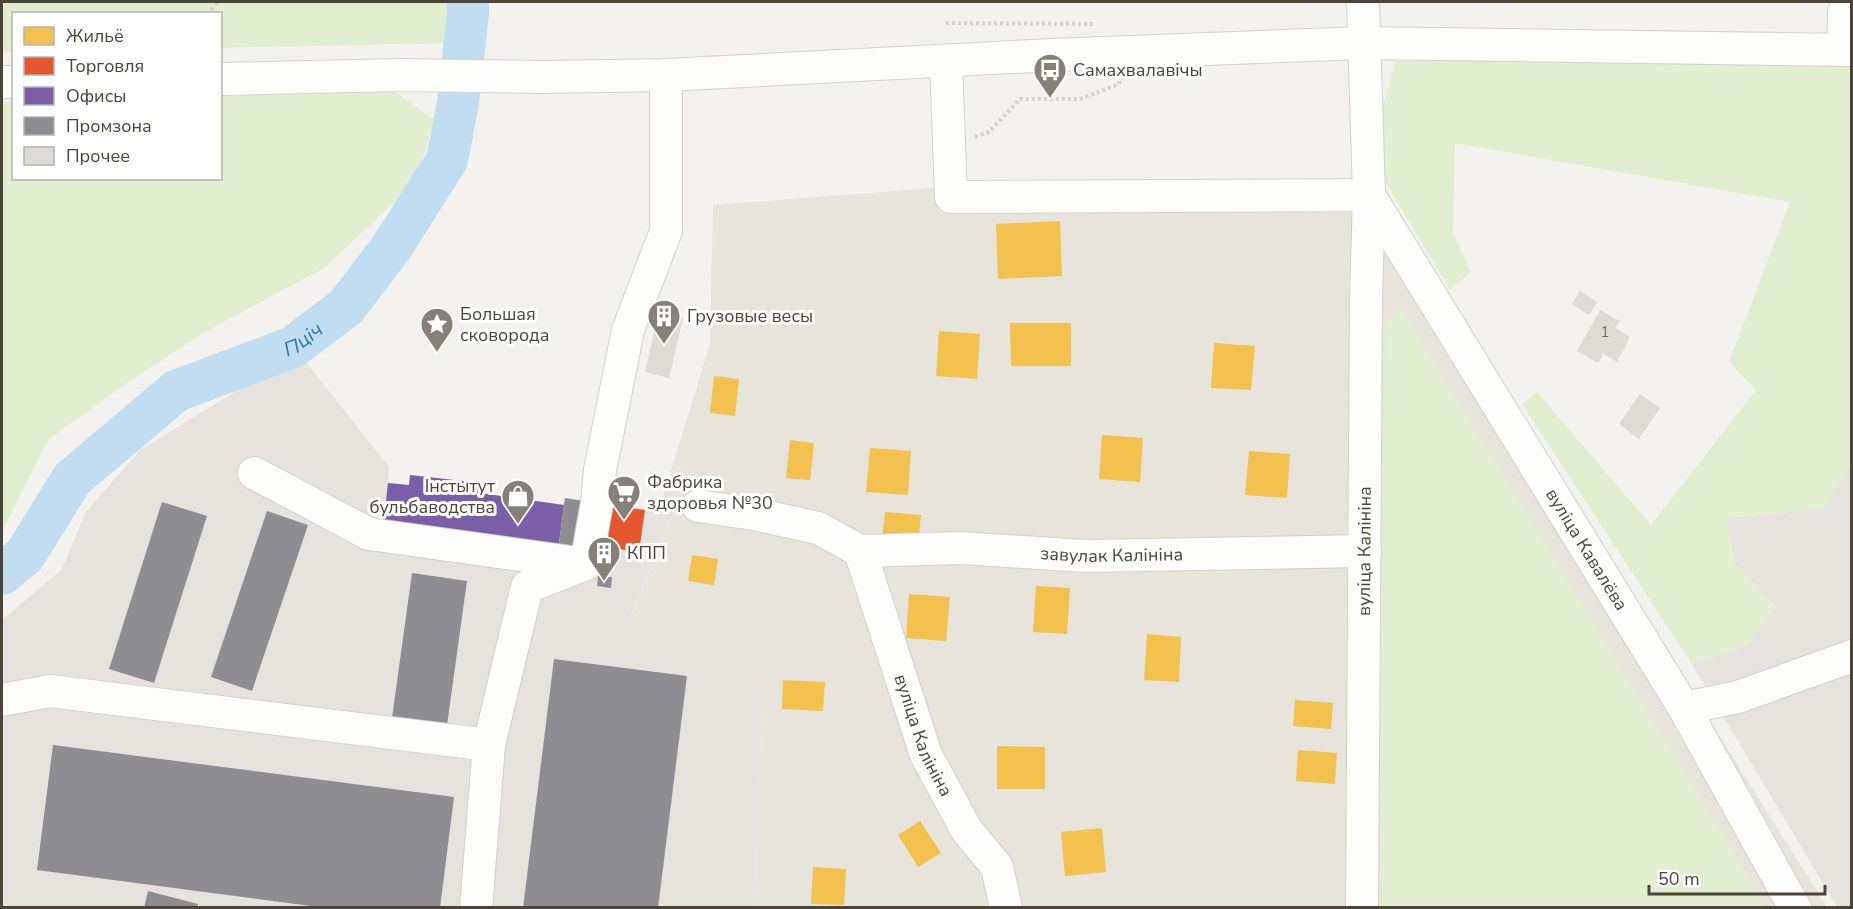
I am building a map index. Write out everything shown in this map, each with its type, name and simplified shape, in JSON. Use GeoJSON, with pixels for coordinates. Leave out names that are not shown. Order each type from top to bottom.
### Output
{"type":"FeatureCollection","features":[{"type":"Feature","properties":{"kind":"street","name":"вуліца Калініна"},"geometry":{"type":"LineString","coordinates":[[1362,908],[1366,301],[1369,195],[1363,2]]}},
{"type":"Feature","properties":{"kind":"street"},"geometry":{"type":"LineString","coordinates":[[222,79],[400,75],[544,77],[666,75],[1363,43],[1847,50],[1844,13],[1848,2]]}},
{"type":"Feature","properties":{"kind":"street"},"geometry":{"type":"LineString","coordinates":[[946,61],[951,197],[1369,195]]}},
{"type":"Feature","properties":{"kind":"street"},"geometry":{"type":"LineString","coordinates":[[586,564],[597,503],[600,470],[628,330],[666,231],[666,75]]}},
{"type":"Feature","properties":{"kind":"street","name":"вуліца Кавалёва"},"geometry":{"type":"LineString","coordinates":[[1369,195],[1684,708],[1796,908]]}},
{"type":"Feature","properties":{"kind":"street"},"geometry":{"type":"LineString","coordinates":[[254,473],[369,534],[586,564]]}},
{"type":"Feature","properties":{"kind":"street"},"geometry":{"type":"LineString","coordinates":[[698,506],[754,514],[818,528],[860,551]]}},
{"type":"Feature","properties":{"kind":"street","name":"завулак Калініна"},"geometry":{"type":"LineString","coordinates":[[860,551],[960,548],[1085,556],[1365,551]]}},
{"type":"Feature","properties":{"kind":"street","name":"вуліца Калініна"},"geometry":{"type":"LineString","coordinates":[[860,551],[926,755],[966,829],[997,867],[1006,908]]}},
{"type":"Feature","properties":{"kind":"street"},"geometry":{"type":"LineString","coordinates":[[476,908],[489,745],[527,587],[586,564]]}},
{"type":"Feature","properties":{"kind":"street"},"geometry":{"type":"LineString","coordinates":[[1684,708],[1738,697],[1851,656]]}},
{"type":"Feature","properties":{"kind":"street"},"geometry":{"type":"LineString","coordinates":[[2,700],[50,691],[489,745]]}},
{"type":"Feature","properties":{"kind":"shaded area"},"geometry":{"type":"Polygon","coordinates":[[[946,187],[1376,190],[1827,907],[754,907],[763,679],[630,619],[671,517],[658,513],[710,344],[713,205],[946,187]]]}},
{"type":"Feature","properties":{"kind":"shaded area"},"geometry":{"type":"Polygon","coordinates":[[[299,353],[389,467],[388,483],[409,485],[410,475],[481,483],[481,493],[563,505],[565,498],[671,516],[630,618],[763,679],[754,907],[2,907],[2,620],[62,569],[85,513],[140,450],[299,353]]]}},
{"type":"Feature","properties":{"kind":"shaded area"},"geometry":{"type":"Polygon","coordinates":[[[1851,463],[1851,907],[1837,907],[1692,664],[1745,646],[1776,607],[1735,564],[1725,518],[1823,509],[1851,463]]]}},
{"type":"Feature","properties":{"kind":"green space"},"geometry":{"type":"Polygon","coordinates":[[[2,2],[456,2],[457,11],[451,43],[222,48],[222,12],[12,12],[12,51],[2,52],[2,2]]]}},
{"type":"Feature","properties":{"kind":"green space"},"geometry":{"type":"Polygon","coordinates":[[[1396,61],[1851,61],[1851,463],[1823,509],[1726,518],[1735,564],[1776,607],[1745,646],[1692,664],[1522,404],[1537,392],[1651,525],[1756,390],[1729,362],[1790,202],[1455,143],[1453,233],[1471,272],[1450,290],[1369,155],[1396,61]]]}},
{"type":"Feature","properties":{"kind":"green space"},"geometry":{"type":"Polygon","coordinates":[[[394,91],[434,120],[416,182],[324,268],[203,333],[117,390],[48,440],[2,531],[2,102],[12,102],[12,180],[222,180],[222,96],[394,91]]]}},
{"type":"Feature","properties":{"kind":"green space"},"geometry":{"type":"Polygon","coordinates":[[[1399,306],[1766,907],[1374,908],[1385,328],[1399,306]]]}},
{"type":"Feature","properties":{"kind":"building: Жильё"},"geometry":{"type":"Polygon","coordinates":[[[1060,221],[1062,276],[998,279],[996,224],[1060,221]]]}},
{"type":"Feature","properties":{"kind":"building: Жильё"},"geometry":{"type":"Polygon","coordinates":[[[1010,323],[1071,323],[1071,366],[1011,366],[1010,323]]]}},
{"type":"Feature","properties":{"kind":"building: Жильё"},"geometry":{"type":"Polygon","coordinates":[[[939,331],[980,334],[977,379],[936,376],[939,331]]]}},
{"type":"Feature","properties":{"kind":"building: Жильё"},"geometry":{"type":"Polygon","coordinates":[[[1214,343],[1255,346],[1251,390],[1211,388],[1214,343]]]}},
{"type":"Feature","properties":{"kind":"building: Жильё"},"geometry":{"type":"Polygon","coordinates":[[[714,376],[739,379],[735,416],[710,413],[714,376]]]}},
{"type":"Feature","properties":{"kind":"building: Жильё"},"geometry":{"type":"Polygon","coordinates":[[[1102,435],[1143,438],[1140,482],[1099,479],[1102,435]]]}},
{"type":"Feature","properties":{"kind":"building: Жильё"},"geometry":{"type":"Polygon","coordinates":[[[790,440],[814,443],[810,480],[786,478],[790,440]]]}},
{"type":"Feature","properties":{"kind":"building: Жильё"},"geometry":{"type":"Polygon","coordinates":[[[870,448],[911,451],[908,495],[866,492],[870,448]]]}},
{"type":"Feature","properties":{"kind":"building: Жильё"},"geometry":{"type":"Polygon","coordinates":[[[1249,451],[1290,454],[1287,498],[1245,495],[1249,451]]]}},
{"type":"Feature","properties":{"kind":"building: Жильё"},"geometry":{"type":"Polygon","coordinates":[[[885,512],[921,515],[918,544],[882,540],[885,512]]]}},
{"type":"Feature","properties":{"kind":"building: Жильё"},"geometry":{"type":"Polygon","coordinates":[[[692,555],[718,559],[714,585],[688,581],[692,555]]]}},
{"type":"Feature","properties":{"kind":"building: Жильё"},"geometry":{"type":"Polygon","coordinates":[[[1036,586],[1070,588],[1067,634],[1033,632],[1036,586]]]}},
{"type":"Feature","properties":{"kind":"building: Жильё"},"geometry":{"type":"Polygon","coordinates":[[[909,594],[950,597],[946,641],[906,638],[909,594]]]}},
{"type":"Feature","properties":{"kind":"building: Жильё"},"geometry":{"type":"Polygon","coordinates":[[[1147,634],[1181,637],[1179,682],[1144,680],[1147,634]]]}},
{"type":"Feature","properties":{"kind":"building: Жильё"},"geometry":{"type":"Polygon","coordinates":[[[783,680],[825,682],[823,711],[782,709],[783,680]]]}},
{"type":"Feature","properties":{"kind":"building: Жильё"},"geometry":{"type":"Polygon","coordinates":[[[1295,700],[1333,703],[1331,729],[1293,726],[1295,700]]]}},
{"type":"Feature","properties":{"kind":"building: Жильё"},"geometry":{"type":"Polygon","coordinates":[[[997,746],[1045,747],[1045,789],[997,789],[997,746]]]}},
{"type":"Feature","properties":{"kind":"building: Жильё"},"geometry":{"type":"Polygon","coordinates":[[[1298,750],[1337,753],[1335,784],[1296,781],[1298,750]]]}},
{"type":"Feature","properties":{"kind":"building: Жильё"},"geometry":{"type":"Polygon","coordinates":[[[920,821],[941,853],[918,867],[898,835],[920,821]]]}},
{"type":"Feature","properties":{"kind":"building: Жильё"},"geometry":{"type":"Polygon","coordinates":[[[1102,828],[1106,872],[1065,876],[1061,832],[1102,828]]]}},
{"type":"Feature","properties":{"kind":"building: Жильё"},"geometry":{"type":"Polygon","coordinates":[[[813,867],[846,869],[844,905],[811,904],[813,867]]]}},
{"type":"Feature","properties":{"kind":"building: Торговля"},"geometry":{"type":"Polygon","coordinates":[[[610,505],[645,510],[639,552],[605,547],[610,505]]]}},
{"type":"Feature","properties":{"kind":"building: Офисы"},"geometry":{"type":"Polygon","coordinates":[[[410,475],[481,483],[480,493],[564,505],[558,551],[383,527],[388,483],[409,485],[410,475]]]}},
{"type":"Feature","properties":{"kind":"building: Промзона"},"geometry":{"type":"Polygon","coordinates":[[[565,498],[589,502],[582,554],[558,551],[565,498]]]}},
{"type":"Feature","properties":{"kind":"building: Промзона"},"geometry":{"type":"Polygon","coordinates":[[[162,502],[207,516],[154,683],[109,669],[162,502]]]}},
{"type":"Feature","properties":{"kind":"building: Промзона"},"geometry":{"type":"Polygon","coordinates":[[[267,511],[308,525],[252,691],[211,677],[267,511]]]}},
{"type":"Feature","properties":{"kind":"building: Промзона"},"geometry":{"type":"Polygon","coordinates":[[[412,573],[467,581],[447,725],[392,718],[412,573]]]}},
{"type":"Feature","properties":{"kind":"building: Промзона","name":"КПП"},"geometry":{"type":"Polygon","coordinates":[[[598,576],[612,577],[611,588],[597,586],[598,576]]]}},
{"type":"Feature","properties":{"kind":"building: Промзона"},"geometry":{"type":"Polygon","coordinates":[[[554,659],[687,676],[658,908],[523,908],[554,659]]]}},
{"type":"Feature","properties":{"kind":"building: Промзона"},"geometry":{"type":"Polygon","coordinates":[[[53,745],[454,797],[440,908],[326,908],[37,870],[53,745]]]}},
{"type":"Feature","properties":{"kind":"building: Промзона"},"geometry":{"type":"Polygon","coordinates":[[[148,891],[198,904],[197,908],[144,908],[148,891]]]}},
{"type":"Feature","properties":{"kind":"building: Прочее"},"geometry":{"type":"Polygon","coordinates":[[[1580,291],[1597,302],[1589,315],[1572,304],[1580,291]]]}},
{"type":"Feature","properties":{"kind":"building: Прочее"},"geometry":{"type":"Polygon","coordinates":[[[1600,310],[1620,321],[1615,328],[1630,337],[1617,362],[1603,354],[1598,363],[1577,351],[1600,310]]]}},
{"type":"Feature","properties":{"kind":"building: Прочее","name":"Грузовые весы"},"geometry":{"type":"Polygon","coordinates":[[[659,312],[683,318],[669,378],[645,372],[659,312]]]}},
{"type":"Feature","properties":{"kind":"building: Прочее"},"geometry":{"type":"Polygon","coordinates":[[[1640,394],[1660,408],[1639,439],[1619,424],[1640,394]]]}},
{"type":"Feature","properties":{"kind":"waterway","name":"Пціч"},"geometry":{"type":"LineString","coordinates":[[2,574],[25,555],[72,479],[176,391],[293,347],[346,307],[391,248],[447,160],[458,103],[468,2]]}},
{"type":"Feature","properties":{"kind":"place","name":"Самахвалавічы"},"geometry":{"type":"Point","coordinates":[1050,99]}},
{"type":"Feature","properties":{"kind":"place","name":"Грузовые весы"},"geometry":{"type":"Point","coordinates":[664,345]}},
{"type":"Feature","properties":{"kind":"place","name":"Большая сковорода"},"geometry":{"type":"Point","coordinates":[437,353]}},
{"type":"Feature","properties":{"kind":"place","name":"Фабрика здоровья №30"},"geometry":{"type":"Point","coordinates":[624,521]}},
{"type":"Feature","properties":{"kind":"place","name":"Інстытут бульбаводства"},"geometry":{"type":"Point","coordinates":[518,525]}},
{"type":"Feature","properties":{"kind":"place","name":"КПП"},"geometry":{"type":"Point","coordinates":[604,582]}}]}
